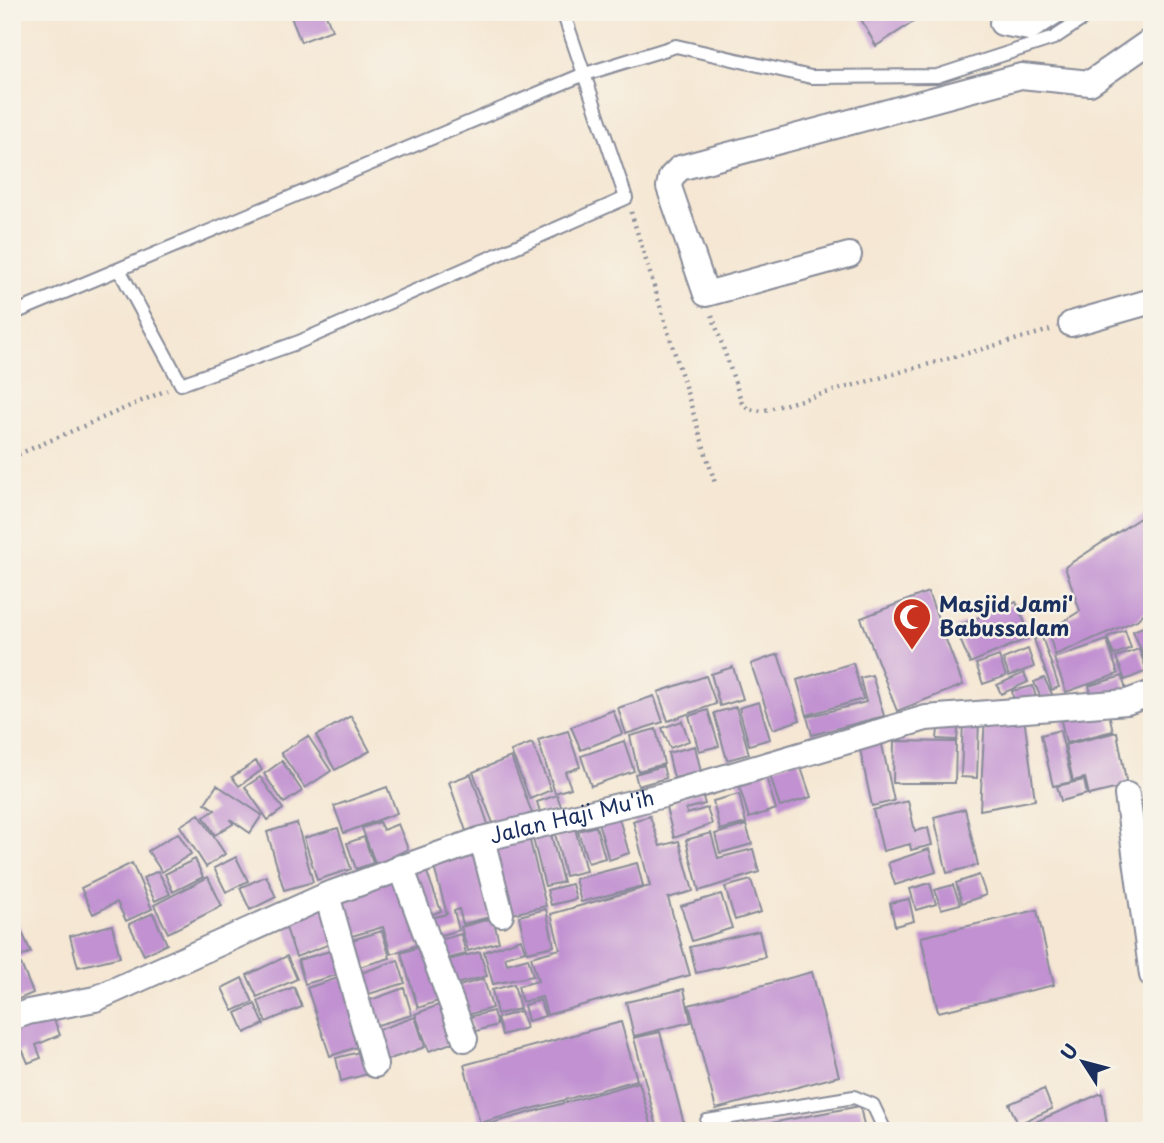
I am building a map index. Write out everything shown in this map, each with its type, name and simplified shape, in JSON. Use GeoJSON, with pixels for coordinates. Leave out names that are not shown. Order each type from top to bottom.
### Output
{"type":"FeatureCollection","features":[{"type":"Feature","properties":{"kind":"street"},"geometry":{"type":"LineString","coordinates":[[1002,23],[1029,28],[1054,12]]}},
{"type":"Feature","properties":{"kind":"street"},"geometry":{"type":"LineString","coordinates":[[849,255],[706,294],[668,187],[671,177],[680,168],[1021,76],[1090,82],[1152,40]]}},
{"type":"Feature","properties":{"kind":"street"},"geometry":{"type":"LineString","coordinates":[[1071,324],[1152,301]]}},
{"type":"Feature","properties":{"kind":"street","name":"Jalan Haji Mu'ih"},"geometry":{"type":"LineString","coordinates":[[12,1018],[27,1012],[94,999],[327,895],[481,839],[668,794],[926,718],[1127,702],[1152,693]]}},
{"type":"Feature","properties":{"kind":"street"},"geometry":{"type":"LineString","coordinates":[[1127,795],[1145,870],[1151,971]]}},
{"type":"Feature","properties":{"kind":"street"},"geometry":{"type":"LineString","coordinates":[[481,839],[502,914]]}},
{"type":"Feature","properties":{"kind":"street"},"geometry":{"type":"LineString","coordinates":[[401,867],[465,1039]]}},
{"type":"Feature","properties":{"kind":"street"},"geometry":{"type":"LineString","coordinates":[[327,895],[375,1065]]}},
{"type":"Feature","properties":{"kind":"lane"},"geometry":{"type":"LineString","coordinates":[[120,271],[181,384],[299,342],[626,198],[563,12]]}},
{"type":"Feature","properties":{"kind":"lane"},"geometry":{"type":"LineString","coordinates":[[12,314],[583,75],[676,46],[811,77],[937,76],[1054,38],[1093,12]]}},
{"type":"Feature","properties":{"kind":"lane"},"geometry":{"type":"LineString","coordinates":[[707,1121],[854,1097],[873,1105],[885,1131]]}},
{"type":"Feature","properties":{"kind":"path"},"geometry":{"type":"LineString","coordinates":[[626,198],[715,483]]}},
{"type":"Feature","properties":{"kind":"path"},"geometry":{"type":"LineString","coordinates":[[706,294],[742,402],[748,409],[762,411],[1071,324]]}},
{"type":"Feature","properties":{"kind":"path"},"geometry":{"type":"LineString","coordinates":[[12,457],[181,384]]}},
{"type":"Feature","properties":{"kind":"building"},"geometry":{"type":"Polygon","coordinates":[[[289,12],[325,12],[332,30],[301,42],[289,12]]]}},
{"type":"Feature","properties":{"kind":"building"},"geometry":{"type":"Polygon","coordinates":[[[857,12],[923,12],[924,15],[876,46],[857,12]]]}},
{"type":"Feature","properties":{"kind":"building"},"geometry":{"type":"Polygon","coordinates":[[[1152,510],[1152,606],[1137,620],[1055,655],[1048,631],[1080,611],[1065,567],[1152,510]]]}},
{"type":"Feature","properties":{"kind":"building","name":"Masjid Jami' Babussalam"},"geometry":{"type":"Polygon","coordinates":[[[928,592],[963,685],[897,711],[861,618],[928,592]]]}},
{"type":"Feature","properties":{"kind":"building"},"geometry":{"type":"Polygon","coordinates":[[[1016,602],[1031,637],[970,663],[955,627],[1016,602]]]}},
{"type":"Feature","properties":{"kind":"building"},"geometry":{"type":"Polygon","coordinates":[[[1148,625],[1152,634],[1152,654],[1144,657],[1133,631],[1148,625]]]}},
{"type":"Feature","properties":{"kind":"building"},"geometry":{"type":"Polygon","coordinates":[[[1125,630],[1131,648],[1114,655],[1107,637],[1125,630]]]}},
{"type":"Feature","properties":{"kind":"building"},"geometry":{"type":"Polygon","coordinates":[[[1042,637],[1059,687],[1052,690],[1034,639],[1042,637]]]}},
{"type":"Feature","properties":{"kind":"building"},"geometry":{"type":"Polygon","coordinates":[[[1107,640],[1118,674],[1066,692],[1054,658],[1107,640]]]}},
{"type":"Feature","properties":{"kind":"building"},"geometry":{"type":"Polygon","coordinates":[[[1028,649],[1034,667],[1009,676],[1003,659],[1028,649]]]}},
{"type":"Feature","properties":{"kind":"building"},"geometry":{"type":"Polygon","coordinates":[[[1139,649],[1147,671],[1125,680],[1116,657],[1139,649]]]}},
{"type":"Feature","properties":{"kind":"building"},"geometry":{"type":"Polygon","coordinates":[[[778,654],[800,720],[773,729],[751,664],[778,654]]]}},
{"type":"Feature","properties":{"kind":"building"},"geometry":{"type":"Polygon","coordinates":[[[999,656],[1006,676],[983,684],[976,664],[999,656]]]}},
{"type":"Feature","properties":{"kind":"building"},"geometry":{"type":"Polygon","coordinates":[[[853,663],[863,699],[807,715],[797,680],[853,663]]]}},
{"type":"Feature","properties":{"kind":"building"},"geometry":{"type":"Polygon","coordinates":[[[733,667],[743,699],[720,706],[711,674],[733,667]]]}},
{"type":"Feature","properties":{"kind":"building"},"geometry":{"type":"Polygon","coordinates":[[[1024,673],[1028,682],[1001,694],[997,685],[1024,673]]]}},
{"type":"Feature","properties":{"kind":"building"},"geometry":{"type":"Polygon","coordinates":[[[872,675],[884,716],[812,735],[807,717],[866,702],[860,678],[872,675]]]}},
{"type":"Feature","properties":{"kind":"building"},"geometry":{"type":"Polygon","coordinates":[[[706,676],[716,704],[668,721],[658,692],[706,676]]]}},
{"type":"Feature","properties":{"kind":"building"},"geometry":{"type":"Polygon","coordinates":[[[1122,676],[1126,690],[1093,700],[1089,686],[1122,676]]]}},
{"type":"Feature","properties":{"kind":"building"},"geometry":{"type":"Polygon","coordinates":[[[1044,678],[1054,698],[1043,703],[1034,682],[1044,678]]]}},
{"type":"Feature","properties":{"kind":"building"},"geometry":{"type":"Polygon","coordinates":[[[1033,686],[1036,698],[1014,703],[1012,691],[1033,686]]]}},
{"type":"Feature","properties":{"kind":"building"},"geometry":{"type":"Polygon","coordinates":[[[654,696],[663,722],[626,734],[618,708],[654,696]]]}},
{"type":"Feature","properties":{"kind":"building"},"geometry":{"type":"Polygon","coordinates":[[[759,702],[770,739],[749,745],[739,708],[759,702]]]}},
{"type":"Feature","properties":{"kind":"building"},"geometry":{"type":"Polygon","coordinates":[[[736,707],[749,754],[727,760],[714,713],[736,707]]]}},
{"type":"Feature","properties":{"kind":"building"},"geometry":{"type":"Polygon","coordinates":[[[1108,709],[1113,731],[1066,743],[1061,721],[1108,709]]]}},
{"type":"Feature","properties":{"kind":"building"},"geometry":{"type":"Polygon","coordinates":[[[613,710],[622,734],[581,750],[571,727],[613,710]]]}},
{"type":"Feature","properties":{"kind":"building"},"geometry":{"type":"Polygon","coordinates":[[[708,710],[719,746],[699,751],[689,716],[708,710]]]}},
{"type":"Feature","properties":{"kind":"building"},"geometry":{"type":"Polygon","coordinates":[[[985,715],[1024,717],[1035,800],[980,810],[985,715]]]}},
{"type":"Feature","properties":{"kind":"building"},"geometry":{"type":"Polygon","coordinates":[[[351,716],[370,751],[335,770],[316,736],[351,716]]]}},
{"type":"Feature","properties":{"kind":"building"},"geometry":{"type":"Polygon","coordinates":[[[939,719],[959,721],[957,740],[937,739],[939,719]]]}},
{"type":"Feature","properties":{"kind":"building"},"geometry":{"type":"Polygon","coordinates":[[[963,719],[979,720],[977,778],[961,777],[963,719]]]}},
{"type":"Feature","properties":{"kind":"building"},"geometry":{"type":"Polygon","coordinates":[[[682,721],[689,741],[670,748],[662,728],[682,721]]]}},
{"type":"Feature","properties":{"kind":"building"},"geometry":{"type":"Polygon","coordinates":[[[656,729],[664,764],[638,771],[630,736],[656,729]]]}},
{"type":"Feature","properties":{"kind":"building"},"geometry":{"type":"Polygon","coordinates":[[[1060,730],[1072,782],[1053,786],[1041,735],[1060,730]]]}},
{"type":"Feature","properties":{"kind":"building"},"geometry":{"type":"Polygon","coordinates":[[[568,731],[580,767],[565,772],[571,788],[555,793],[538,740],[568,731]]]}},
{"type":"Feature","properties":{"kind":"building"},"geometry":{"type":"Polygon","coordinates":[[[1117,732],[1127,786],[1089,795],[1085,778],[1073,781],[1065,745],[1117,732]]]}},
{"type":"Feature","properties":{"kind":"building"},"geometry":{"type":"Polygon","coordinates":[[[308,736],[331,771],[305,788],[281,753],[308,736]]]}},
{"type":"Feature","properties":{"kind":"building"},"geometry":{"type":"Polygon","coordinates":[[[881,740],[894,801],[872,806],[859,745],[881,740]]]}},
{"type":"Feature","properties":{"kind":"building"},"geometry":{"type":"Polygon","coordinates":[[[624,741],[634,771],[591,786],[581,756],[624,741]]]}},
{"type":"Feature","properties":{"kind":"building"},"geometry":{"type":"Polygon","coordinates":[[[894,741],[956,742],[955,783],[893,783],[894,741]]]}},
{"type":"Feature","properties":{"kind":"building"},"geometry":{"type":"Polygon","coordinates":[[[532,743],[551,790],[530,799],[511,751],[532,743]]]}},
{"type":"Feature","properties":{"kind":"building"},"geometry":{"type":"Polygon","coordinates":[[[695,746],[701,772],[674,778],[668,753],[695,746]]]}},
{"type":"Feature","properties":{"kind":"building"},"geometry":{"type":"Polygon","coordinates":[[[511,757],[532,813],[495,828],[473,772],[511,757]]]}},
{"type":"Feature","properties":{"kind":"building"},"geometry":{"type":"Polygon","coordinates":[[[798,759],[811,797],[780,807],[768,769],[798,759]]]}},
{"type":"Feature","properties":{"kind":"building"},"geometry":{"type":"Polygon","coordinates":[[[256,761],[262,770],[239,786],[232,777],[256,761]]]}},
{"type":"Feature","properties":{"kind":"building"},"geometry":{"type":"Polygon","coordinates":[[[282,761],[302,791],[284,803],[264,774],[282,761]]]}},
{"type":"Feature","properties":{"kind":"building"},"geometry":{"type":"Polygon","coordinates":[[[663,766],[666,778],[638,786],[635,774],[663,766]]]}},
{"type":"Feature","properties":{"kind":"building"},"geometry":{"type":"Polygon","coordinates":[[[764,770],[776,809],[749,818],[737,779],[764,770]]]}},
{"type":"Feature","properties":{"kind":"building"},"geometry":{"type":"Polygon","coordinates":[[[471,774],[488,824],[466,831],[449,782],[471,774]]]}},
{"type":"Feature","properties":{"kind":"building"},"geometry":{"type":"Polygon","coordinates":[[[260,777],[283,809],[268,820],[245,787],[260,777]]]}},
{"type":"Feature","properties":{"kind":"building"},"geometry":{"type":"Polygon","coordinates":[[[1084,780],[1087,794],[1061,801],[1057,786],[1084,780]]]}},
{"type":"Feature","properties":{"kind":"building"},"geometry":{"type":"Polygon","coordinates":[[[217,785],[262,815],[250,833],[230,819],[233,824],[215,835],[204,817],[215,810],[205,803],[217,785]]]}},
{"type":"Feature","properties":{"kind":"building"},"geometry":{"type":"Polygon","coordinates":[[[387,787],[397,813],[344,833],[334,806],[387,787]]]}},
{"type":"Feature","properties":{"kind":"building"},"geometry":{"type":"Polygon","coordinates":[[[701,791],[705,804],[686,809],[687,814],[707,808],[712,824],[674,838],[666,808],[676,805],[675,799],[701,791]]]}},
{"type":"Feature","properties":{"kind":"building"},"geometry":{"type":"Polygon","coordinates":[[[739,794],[746,823],[720,830],[713,801],[739,794]]]}},
{"type":"Feature","properties":{"kind":"building"},"geometry":{"type":"Polygon","coordinates":[[[557,795],[562,809],[541,815],[537,802],[557,795]]]}},
{"type":"Feature","properties":{"kind":"building"},"geometry":{"type":"Polygon","coordinates":[[[908,801],[915,831],[928,828],[932,845],[911,850],[910,844],[883,851],[873,810],[908,801]]]}},
{"type":"Feature","properties":{"kind":"building"},"geometry":{"type":"Polygon","coordinates":[[[965,809],[978,865],[947,873],[934,817],[965,809]]]}},
{"type":"Feature","properties":{"kind":"building"},"geometry":{"type":"Polygon","coordinates":[[[199,814],[225,854],[206,867],[180,826],[199,814]]]}},
{"type":"Feature","properties":{"kind":"building"},"geometry":{"type":"Polygon","coordinates":[[[618,815],[629,853],[609,860],[598,822],[618,815]]]}},
{"type":"Feature","properties":{"kind":"building"},"geometry":{"type":"Polygon","coordinates":[[[650,816],[660,846],[679,841],[693,891],[668,898],[690,975],[547,1015],[542,997],[522,1002],[518,986],[538,981],[531,957],[560,949],[551,914],[650,886],[633,821],[650,816]]]}},
{"type":"Feature","properties":{"kind":"building"},"geometry":{"type":"Polygon","coordinates":[[[379,822],[383,830],[398,824],[408,849],[376,865],[362,828],[379,822]]]}},
{"type":"Feature","properties":{"kind":"building"},"geometry":{"type":"Polygon","coordinates":[[[297,823],[313,882],[284,890],[267,832],[297,823]]]}},
{"type":"Feature","properties":{"kind":"building"},"geometry":{"type":"Polygon","coordinates":[[[746,825],[752,844],[720,853],[715,834],[746,825]]]}},
{"type":"Feature","properties":{"kind":"building"},"geometry":{"type":"Polygon","coordinates":[[[596,826],[605,858],[588,863],[578,831],[596,826]]]}},
{"type":"Feature","properties":{"kind":"building"},"geometry":{"type":"Polygon","coordinates":[[[338,828],[351,869],[317,880],[304,838],[338,828]]]}},
{"type":"Feature","properties":{"kind":"building"},"geometry":{"type":"Polygon","coordinates":[[[575,828],[586,871],[565,876],[555,833],[575,828]]]}},
{"type":"Feature","properties":{"kind":"building"},"geometry":{"type":"Polygon","coordinates":[[[550,830],[563,882],[545,886],[532,835],[550,830]]]}},
{"type":"Feature","properties":{"kind":"building"},"geometry":{"type":"Polygon","coordinates":[[[178,833],[191,854],[162,872],[148,851],[178,833]]]}},
{"type":"Feature","properties":{"kind":"building"},"geometry":{"type":"Polygon","coordinates":[[[528,833],[546,906],[504,916],[487,843],[528,833]]]}},
{"type":"Feature","properties":{"kind":"building"},"geometry":{"type":"Polygon","coordinates":[[[711,833],[718,858],[753,849],[759,872],[699,891],[686,840],[711,833]]]}},
{"type":"Feature","properties":{"kind":"building"},"geometry":{"type":"Polygon","coordinates":[[[364,837],[373,863],[356,869],[347,843],[364,837]]]}},
{"type":"Feature","properties":{"kind":"building"},"geometry":{"type":"Polygon","coordinates":[[[480,842],[490,917],[463,924],[459,909],[454,911],[459,930],[431,938],[426,919],[447,914],[432,860],[480,842]]]}},
{"type":"Feature","properties":{"kind":"building"},"geometry":{"type":"Polygon","coordinates":[[[929,849],[936,872],[895,885],[888,863],[929,849]]]}},
{"type":"Feature","properties":{"kind":"building"},"geometry":{"type":"Polygon","coordinates":[[[236,857],[248,881],[226,892],[214,868],[236,857]]]}},
{"type":"Feature","properties":{"kind":"building"},"geometry":{"type":"Polygon","coordinates":[[[195,859],[203,877],[173,892],[165,874],[195,859]]]}},
{"type":"Feature","properties":{"kind":"building"},"geometry":{"type":"Polygon","coordinates":[[[132,863],[152,909],[126,921],[117,902],[93,914],[81,888],[132,863]]]}},
{"type":"Feature","properties":{"kind":"building"},"geometry":{"type":"Polygon","coordinates":[[[637,863],[643,886],[581,902],[575,879],[637,863]]]}},
{"type":"Feature","properties":{"kind":"building"},"geometry":{"type":"Polygon","coordinates":[[[425,867],[441,911],[423,918],[407,873],[425,867]]]}},
{"type":"Feature","properties":{"kind":"building"},"geometry":{"type":"Polygon","coordinates":[[[158,871],[170,894],[155,901],[143,878],[158,871]]]}},
{"type":"Feature","properties":{"kind":"building"},"geometry":{"type":"Polygon","coordinates":[[[402,873],[423,943],[391,954],[383,927],[345,938],[331,894],[402,873]]]}},
{"type":"Feature","properties":{"kind":"building"},"geometry":{"type":"Polygon","coordinates":[[[979,875],[986,895],[962,903],[956,883],[979,875]]]}},
{"type":"Feature","properties":{"kind":"building"},"geometry":{"type":"Polygon","coordinates":[[[266,876],[276,897],[250,910],[240,888],[266,876]]]}},
{"type":"Feature","properties":{"kind":"building"},"geometry":{"type":"Polygon","coordinates":[[[208,877],[222,906],[168,933],[154,905],[208,877]]]}},
{"type":"Feature","properties":{"kind":"building"},"geometry":{"type":"Polygon","coordinates":[[[751,880],[761,912],[735,920],[725,887],[751,880]]]}},
{"type":"Feature","properties":{"kind":"building"},"geometry":{"type":"Polygon","coordinates":[[[930,883],[936,904],[916,910],[910,889],[930,883]]]}},
{"type":"Feature","properties":{"kind":"building"},"geometry":{"type":"Polygon","coordinates":[[[572,884],[576,899],[551,905],[547,890],[572,884]]]}},
{"type":"Feature","properties":{"kind":"building"},"geometry":{"type":"Polygon","coordinates":[[[953,885],[960,904],[941,909],[935,890],[953,885]]]}},
{"type":"Feature","properties":{"kind":"building"},"geometry":{"type":"Polygon","coordinates":[[[721,894],[732,928],[692,941],[681,906],[721,894]]]}},
{"type":"Feature","properties":{"kind":"building"},"geometry":{"type":"Polygon","coordinates":[[[327,899],[338,941],[296,957],[283,919],[327,899]]]}},
{"type":"Feature","properties":{"kind":"building"},"geometry":{"type":"Polygon","coordinates":[[[909,899],[914,921],[895,926],[890,903],[909,899]]]}},
{"type":"Feature","properties":{"kind":"building"},"geometry":{"type":"Polygon","coordinates":[[[546,909],[554,946],[527,952],[519,916],[546,909]]]}},
{"type":"Feature","properties":{"kind":"building"},"geometry":{"type":"Polygon","coordinates":[[[12,910],[31,952],[12,961],[12,910]]]}},
{"type":"Feature","properties":{"kind":"building"},"geometry":{"type":"Polygon","coordinates":[[[1037,910],[1054,985],[938,1012],[921,937],[1037,910]]]}},
{"type":"Feature","properties":{"kind":"building"},"geometry":{"type":"Polygon","coordinates":[[[153,913],[167,944],[144,955],[129,924],[153,913]]]}},
{"type":"Feature","properties":{"kind":"building"},"geometry":{"type":"Polygon","coordinates":[[[493,918],[499,942],[468,951],[461,927],[493,918]]]}},
{"type":"Feature","properties":{"kind":"building"},"geometry":{"type":"Polygon","coordinates":[[[112,925],[120,957],[78,967],[70,936],[112,925]]]}},
{"type":"Feature","properties":{"kind":"building"},"geometry":{"type":"Polygon","coordinates":[[[382,931],[390,958],[352,969],[345,942],[382,931]]]}},
{"type":"Feature","properties":{"kind":"building"},"geometry":{"type":"Polygon","coordinates":[[[759,931],[765,957],[696,973],[690,947],[759,931]]]}},
{"type":"Feature","properties":{"kind":"building"},"geometry":{"type":"Polygon","coordinates":[[[461,934],[466,954],[438,961],[433,942],[461,934]]]}},
{"type":"Feature","properties":{"kind":"building"},"geometry":{"type":"Polygon","coordinates":[[[521,939],[525,951],[505,957],[507,964],[528,958],[533,976],[493,984],[484,952],[521,939]]]}},
{"type":"Feature","properties":{"kind":"building"},"geometry":{"type":"Polygon","coordinates":[[[427,944],[444,999],[418,1008],[401,953],[427,944]]]}},
{"type":"Feature","properties":{"kind":"building"},"geometry":{"type":"Polygon","coordinates":[[[341,948],[347,972],[305,984],[298,960],[341,948]]]}},
{"type":"Feature","properties":{"kind":"building"},"geometry":{"type":"Polygon","coordinates":[[[480,952],[487,976],[448,986],[441,962],[480,952]]]}},
{"type":"Feature","properties":{"kind":"building"},"geometry":{"type":"Polygon","coordinates":[[[287,956],[297,979],[257,997],[247,975],[287,956]]]}},
{"type":"Feature","properties":{"kind":"building"},"geometry":{"type":"Polygon","coordinates":[[[398,960],[405,983],[359,997],[352,976],[398,960]]]}},
{"type":"Feature","properties":{"kind":"building"},"geometry":{"type":"Polygon","coordinates":[[[21,964],[33,993],[12,1002],[12,968],[21,964]]]}},
{"type":"Feature","properties":{"kind":"building"},"geometry":{"type":"Polygon","coordinates":[[[812,972],[839,1076],[716,1109],[689,1005],[812,972]]]}},
{"type":"Feature","properties":{"kind":"building"},"geometry":{"type":"Polygon","coordinates":[[[344,976],[366,1044],[330,1056],[307,988],[344,976]]]}},
{"type":"Feature","properties":{"kind":"building"},"geometry":{"type":"Polygon","coordinates":[[[242,978],[253,1002],[233,1011],[222,988],[242,978]]]}},
{"type":"Feature","properties":{"kind":"building"},"geometry":{"type":"Polygon","coordinates":[[[484,979],[492,1008],[467,1015],[459,986],[484,979]]]}},
{"type":"Feature","properties":{"kind":"building"},"geometry":{"type":"Polygon","coordinates":[[[514,984],[520,1009],[497,1014],[492,990],[514,984]]]}},
{"type":"Feature","properties":{"kind":"building"},"geometry":{"type":"Polygon","coordinates":[[[294,987],[302,1007],[266,1022],[258,1001],[294,987]]]}},
{"type":"Feature","properties":{"kind":"building"},"geometry":{"type":"Polygon","coordinates":[[[404,988],[412,1015],[367,1028],[359,1004],[404,988]]]}},
{"type":"Feature","properties":{"kind":"building"},"geometry":{"type":"Polygon","coordinates":[[[684,989],[691,1022],[634,1036],[626,1002],[684,989]]]}},
{"type":"Feature","properties":{"kind":"building"},"geometry":{"type":"Polygon","coordinates":[[[540,1000],[545,1016],[528,1021],[524,1005],[540,1000]]]}},
{"type":"Feature","properties":{"kind":"building"},"geometry":{"type":"Polygon","coordinates":[[[449,1001],[463,1039],[429,1051],[415,1014],[449,1001]]]}},
{"type":"Feature","properties":{"kind":"building"},"geometry":{"type":"Polygon","coordinates":[[[255,1004],[264,1024],[245,1033],[236,1013],[255,1004]]]}},
{"type":"Feature","properties":{"kind":"building"},"geometry":{"type":"Polygon","coordinates":[[[493,1011],[497,1025],[473,1032],[469,1017],[493,1011]]]}},
{"type":"Feature","properties":{"kind":"building"},"geometry":{"type":"Polygon","coordinates":[[[521,1011],[526,1028],[502,1035],[497,1018],[521,1011]]]}},
{"type":"Feature","properties":{"kind":"building"},"geometry":{"type":"Polygon","coordinates":[[[51,1012],[60,1035],[36,1045],[41,1058],[28,1063],[23,1051],[16,1054],[12,1029],[51,1012]]]}},
{"type":"Feature","properties":{"kind":"building"},"geometry":{"type":"Polygon","coordinates":[[[415,1017],[425,1047],[378,1063],[369,1033],[415,1017]]]}},
{"type":"Feature","properties":{"kind":"building"},"geometry":{"type":"Polygon","coordinates":[[[621,1022],[637,1080],[480,1123],[464,1065],[621,1022]]]}},
{"type":"Feature","properties":{"kind":"building"},"geometry":{"type":"Polygon","coordinates":[[[660,1032],[684,1124],[658,1131],[634,1038],[660,1032]]]}},
{"type":"Feature","properties":{"kind":"building"},"geometry":{"type":"Polygon","coordinates":[[[363,1051],[368,1074],[341,1081],[336,1058],[363,1051]]]}},
{"type":"Feature","properties":{"kind":"building"},"geometry":{"type":"Polygon","coordinates":[[[639,1082],[653,1131],[479,1131],[478,1127],[639,1082]]]}},
{"type":"Feature","properties":{"kind":"building"},"geometry":{"type":"Polygon","coordinates":[[[1044,1089],[1052,1109],[1018,1124],[1009,1104],[1044,1089]]]}},
{"type":"Feature","properties":{"kind":"building"},"geometry":{"type":"Polygon","coordinates":[[[1102,1093],[1108,1131],[1024,1131],[1024,1127],[1102,1093]]]}},
{"type":"Feature","properties":{"kind":"building"},"geometry":{"type":"Polygon","coordinates":[[[860,1106],[865,1131],[739,1131],[739,1129],[860,1106]]]}},
{"type":"Feature","properties":{"kind":"place","name":"Masjid Jami' Babussalam"},"geometry":{"type":"Point","coordinates":[912,651]}}]}
